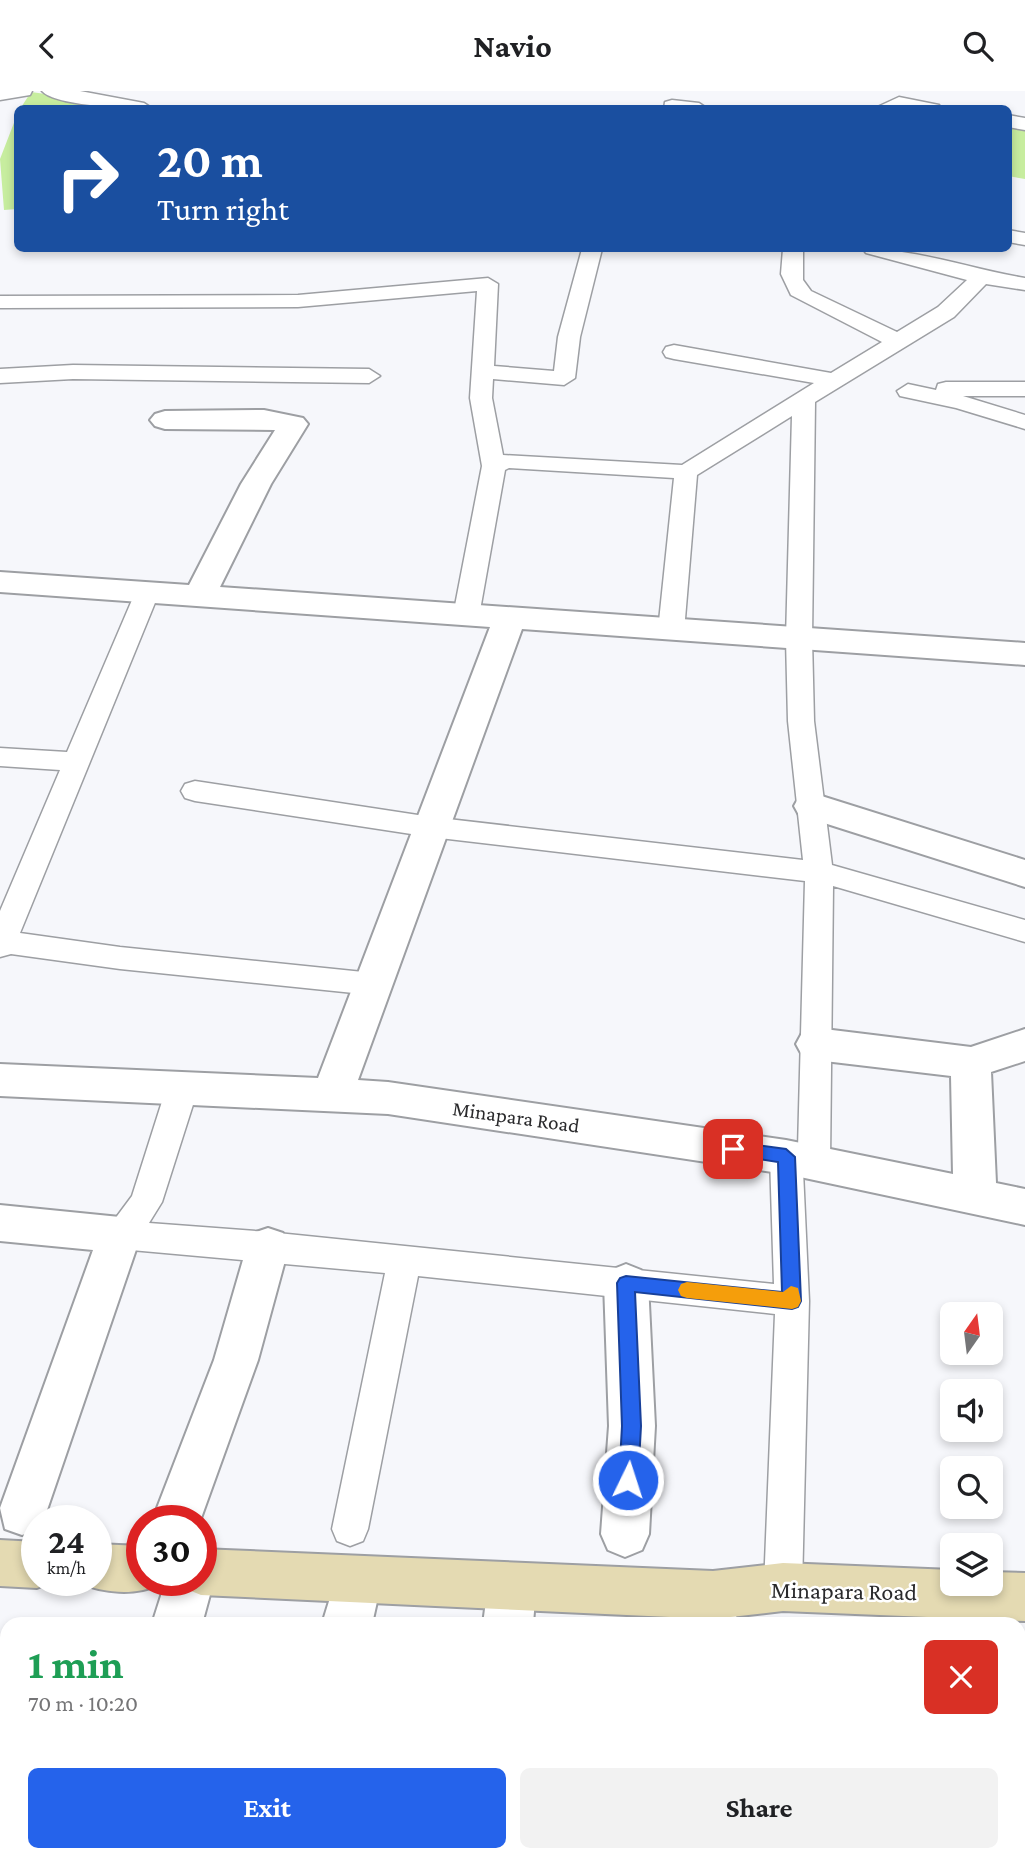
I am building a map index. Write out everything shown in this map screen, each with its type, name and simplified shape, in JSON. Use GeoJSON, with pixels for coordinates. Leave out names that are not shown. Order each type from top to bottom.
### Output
{"type":"FeatureCollection","features":[{"type":"Feature","properties":{"kind":"street"},"geometry":{"type":"LineString","coordinates":[[165,420],[264,419],[293,424],[256,484],[200,595]]}},
{"type":"Feature","properties":{"kind":"street"},"geometry":{"type":"LineString","coordinates":[[0,582],[1025,654]]}},
{"type":"Feature","properties":{"kind":"street"},"geometry":{"type":"LineString","coordinates":[[332,1095],[509,619]]}},
{"type":"Feature","properties":{"kind":"street"},"geometry":{"type":"LineString","coordinates":[[812,806],[1025,873]]}},
{"type":"Feature","properties":{"kind":"street"},"geometry":{"type":"LineString","coordinates":[[816,1044],[971,1063],[1025,1045]]}},
{"type":"Feature","properties":{"kind":"street"},"geometry":{"type":"LineString","coordinates":[[971,1063],[975,1197]]}},
{"type":"Feature","properties":{"kind":"street","name":"Minapara Road"},"geometry":{"type":"LineString","coordinates":[[0,1080],[388,1098],[800,1159],[1025,1207]]}},
{"type":"Feature","properties":{"kind":"street"},"geometry":{"type":"LineString","coordinates":[[0,1223],[120,1235],[25,1505]]}},
{"type":"Feature","properties":{"kind":"street"},"geometry":{"type":"LineString","coordinates":[[182,1505],[236,1360],[268,1245]]}},
{"type":"Feature","properties":{"kind":"street"},"geometry":{"type":"LineString","coordinates":[[625,1534],[632,1426],[626,1283]]}},
{"type":"Feature","properties":{"kind":"street"},"geometry":{"type":"LineString","coordinates":[[0,1563],[21,1564]]}},
{"type":"Feature","properties":{"kind":"street","name":"Minapara Road"},"geometry":{"type":"LineString","coordinates":[[217,1575],[353,1602],[712,1610],[783,1587],[1025,1597]]}},
{"type":"Feature","properties":{"kind":"street"},"geometry":{"type":"LineString","coordinates":[[179,1617],[185,1596]]}},
{"type":"Feature","properties":{"kind":"lane"},"geometry":{"type":"LineString","coordinates":[[0,94],[17,94],[23,91]]}},
{"type":"Feature","properties":{"kind":"lane"},"geometry":{"type":"LineString","coordinates":[[51,91],[71,97],[137,101]]}},
{"type":"Feature","properties":{"kind":"lane"},"geometry":{"type":"LineString","coordinates":[[895,101],[914,105]]}},
{"type":"Feature","properties":{"kind":"lane"},"geometry":{"type":"LineString","coordinates":[[482,372],[564,378],[569,337],[591,252]]}},
{"type":"Feature","properties":{"kind":"lane"},"geometry":{"type":"LineString","coordinates":[[793,252],[793,287],[898,341]]}},
{"type":"Feature","properties":{"kind":"lane"},"geometry":{"type":"LineString","coordinates":[[885,252],[981,277],[1025,284]]}},
{"type":"Feature","properties":{"kind":"lane"},"geometry":{"type":"LineString","coordinates":[[494,466],[506,461],[686,472],[946,312],[981,277]]}},
{"type":"Feature","properties":{"kind":"lane"},"geometry":{"type":"LineString","coordinates":[[0,302],[298,301],[488,284],[481,398],[494,466],[466,616]]}},
{"type":"Feature","properties":{"kind":"lane"},"geometry":{"type":"LineString","coordinates":[[674,352],[832,380]]}},
{"type":"Feature","properties":{"kind":"lane"},"geometry":{"type":"LineString","coordinates":[[0,376],[73,372],[369,376]]}},
{"type":"Feature","properties":{"kind":"lane"},"geometry":{"type":"LineString","coordinates":[[938,389],[1025,389]]}},
{"type":"Feature","properties":{"kind":"lane"},"geometry":{"type":"LineString","coordinates":[[908,391],[961,402],[1025,422]]}},
{"type":"Feature","properties":{"kind":"lane"},"geometry":{"type":"LineString","coordinates":[[783,1587],[792,1301],[800,1159],[816,1044],[819,872],[801,721],[799,639],[804,397]]}},
{"type":"Feature","properties":{"kind":"lane"},"geometry":{"type":"LineString","coordinates":[[671,631],[686,472]]}},
{"type":"Feature","properties":{"kind":"lane"},"geometry":{"type":"LineString","coordinates":[[147,593],[1,943],[373,984]]}},
{"type":"Feature","properties":{"kind":"lane"},"geometry":{"type":"LineString","coordinates":[[0,757],[77,762]]}},
{"type":"Feature","properties":{"kind":"lane"},"geometry":{"type":"LineString","coordinates":[[195,791],[431,827],[819,872],[957,909],[1025,932]]}},
{"type":"Feature","properties":{"kind":"lane"},"geometry":{"type":"LineString","coordinates":[[120,1235],[146,1202],[182,1089]]}},
{"type":"Feature","properties":{"kind":"lane"},"geometry":{"type":"LineString","coordinates":[[120,1235],[268,1245],[792,1301]]}},
{"type":"Feature","properties":{"kind":"lane"},"geometry":{"type":"LineString","coordinates":[[350,1528],[404,1260]]}},
{"type":"Feature","properties":{"kind":"green space"},"geometry":{"type":"Polygon","coordinates":[[[31,92],[125,105],[23,105],[31,92]]]}},
{"type":"Feature","properties":{"kind":"green space"},"geometry":{"type":"Polygon","coordinates":[[[14,123],[14,209],[4,210],[0,159],[14,123]]]}},
{"type":"Feature","properties":{"kind":"green space"},"geometry":{"type":"Polygon","coordinates":[[[1012,124],[1025,126],[1025,179],[1012,177],[1012,124]]]}},
{"type":"Feature","properties":{"kind":"slow traffic"},"geometry":{"type":"LineString","coordinates":[[687,1290],[792,1301],[791,1294]]}},
{"type":"Feature","properties":{"kind":"route"},"geometry":{"type":"LineString","coordinates":[[628,1480],[632,1426],[626,1283],[792,1301],[786,1157],[733,1149]]}}]}
